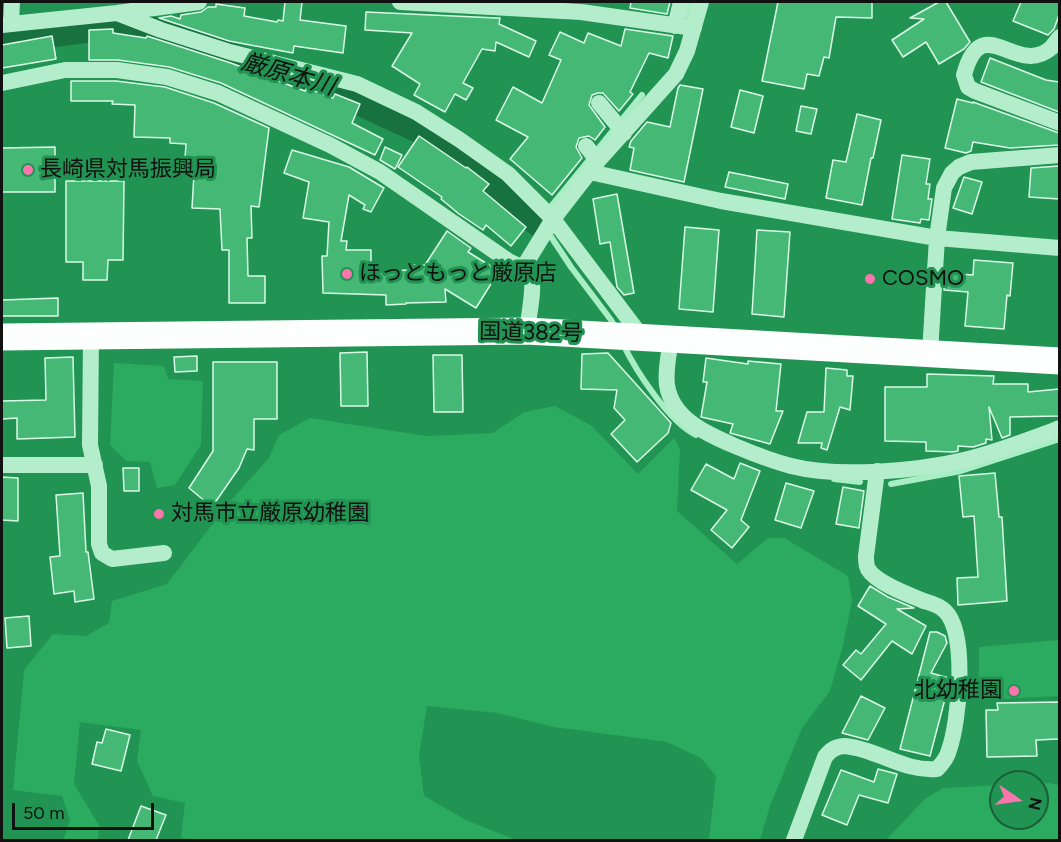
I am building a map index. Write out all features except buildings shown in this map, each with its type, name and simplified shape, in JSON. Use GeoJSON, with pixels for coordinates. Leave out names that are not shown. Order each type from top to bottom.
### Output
{"type":"FeatureCollection","features":[{"type":"Feature","properties":{"kind":"highway","name":"国道382号"},"geometry":{"type":"LineString","coordinates":[[2,337],[527,332],[1059,361]]}},
{"type":"Feature","properties":{"kind":"street"},"geometry":{"type":"LineString","coordinates":[[12,2],[6,25],[200,2]]}},
{"type":"Feature","properties":{"kind":"street"},"geometry":{"type":"LineString","coordinates":[[400,2],[581,12],[694,28]]}},
{"type":"Feature","properties":{"kind":"street"},"geometry":{"type":"LineString","coordinates":[[675,26],[693,2]]}},
{"type":"Feature","properties":{"kind":"street"},"geometry":{"type":"LineString","coordinates":[[523,268],[547,220],[592,159],[619,127],[676,74],[682,65],[694,28],[693,2]]}},
{"type":"Feature","properties":{"kind":"street"},"geometry":{"type":"LineString","coordinates":[[117,13],[161,30],[231,52],[357,84],[416,112],[507,174],[547,220],[637,337]]}},
{"type":"Feature","properties":{"kind":"street"},"geometry":{"type":"LineString","coordinates":[[1059,37],[1051,48],[1028,56],[995,45],[980,46],[974,51],[964,75],[968,87],[975,91],[1059,123]]}},
{"type":"Feature","properties":{"kind":"street"},"geometry":{"type":"LineString","coordinates":[[2,83],[65,70],[117,70],[167,77],[218,93],[330,145],[380,172],[530,274],[532,283],[527,332]]}},
{"type":"Feature","properties":{"kind":"street"},"geometry":{"type":"LineString","coordinates":[[599,103],[619,127]]}},
{"type":"Feature","properties":{"kind":"street"},"geometry":{"type":"LineString","coordinates":[[930,353],[937,238],[944,188],[948,179],[959,167],[971,162],[1059,155]]}},
{"type":"Feature","properties":{"kind":"street"},"geometry":{"type":"LineString","coordinates":[[592,159],[721,201],[937,238],[1059,248]]}},
{"type":"Feature","properties":{"kind":"street"},"geometry":{"type":"LineString","coordinates":[[91,336],[90,445],[99,486],[99,544],[102,553],[112,559],[164,553]]}},
{"type":"Feature","properties":{"kind":"street"},"geometry":{"type":"LineString","coordinates":[[670,339],[667,384],[679,412],[691,423],[730,444],[761,457],[792,466],[826,472],[877,471],[963,460],[1005,448],[1059,428]]}},
{"type":"Feature","properties":{"kind":"street"},"geometry":{"type":"LineString","coordinates":[[2,465],[95,465]]}},
{"type":"Feature","properties":{"kind":"street"},"geometry":{"type":"LineString","coordinates":[[794,840],[825,757],[831,750],[845,746],[901,765],[937,770],[950,750],[960,690],[960,665],[953,626],[944,610],[903,593],[878,579],[867,567],[866,556],[877,471]]}},
{"type":"Feature","properties":{"kind":"green space"},"geometry":{"type":"Polygon","coordinates":[[[114,363],[164,366],[168,379],[203,381],[201,445],[175,485],[157,488],[150,462],[126,461],[110,445],[114,363]]]}},
{"type":"Feature","properties":{"kind":"green space"},"geometry":{"type":"Polygon","coordinates":[[[555,406],[592,426],[638,474],[674,438],[680,449],[677,511],[737,564],[768,538],[784,538],[848,576],[852,601],[830,691],[802,728],[770,806],[760,840],[709,840],[716,776],[701,758],[667,742],[554,727],[497,713],[427,706],[419,756],[424,796],[466,820],[516,840],[201,840],[181,838],[185,803],[153,796],[137,761],[141,730],[80,722],[74,784],[99,825],[98,840],[63,840],[70,820],[62,796],[13,790],[24,670],[53,634],[86,636],[109,623],[112,601],[167,584],[227,505],[269,458],[279,435],[310,418],[427,436],[493,433],[524,412],[555,406]]]}},
{"type":"Feature","properties":{"kind":"green space"},"geometry":{"type":"Polygon","coordinates":[[[1059,640],[1059,696],[979,700],[979,647],[1059,640]]]}},
{"type":"Feature","properties":{"kind":"green space"},"geometry":{"type":"Polygon","coordinates":[[[1049,783],[1059,785],[1059,840],[886,840],[925,799],[943,788],[989,786],[989,830],[1049,830],[1049,783]]]}},
{"type":"Feature","properties":{"kind":"waterway"},"geometry":{"type":"LineString","coordinates":[[688,17],[690,2]]}},
{"type":"Feature","properties":{"kind":"waterway","name":"厳原本川"},"geometry":{"type":"LineString","coordinates":[[2,37],[110,23],[152,34],[255,68],[348,93],[424,128],[462,153],[540,220]]}},
{"type":"Feature","properties":{"kind":"waterway"},"geometry":{"type":"LineString","coordinates":[[616,329],[540,220],[642,95]]}},
{"type":"Feature","properties":{"kind":"waterway"},"geometry":{"type":"LineString","coordinates":[[623,344],[636,368],[664,408],[696,435]]}},
{"type":"Feature","properties":{"kind":"waterway"},"geometry":{"type":"LineString","coordinates":[[891,484],[961,471],[1060,439]]}},
{"type":"Feature","properties":{"kind":"waterway"},"geometry":{"type":"LineString","coordinates":[[834,479],[860,482]]}},
{"type":"Feature","properties":{"kind":"place","name":"長崎県対馬振興局"},"geometry":{"type":"Point","coordinates":[28,170]}},
{"type":"Feature","properties":{"kind":"place","name":"ほっともっと厳原店"},"geometry":{"type":"Point","coordinates":[347,274]}},
{"type":"Feature","properties":{"kind":"place","name":"COSMO"},"geometry":{"type":"Point","coordinates":[870,279]}},
{"type":"Feature","properties":{"kind":"place","name":"対馬市立厳原幼稚園"},"geometry":{"type":"Point","coordinates":[159,514]}},
{"type":"Feature","properties":{"kind":"place","name":"北幼稚園"},"geometry":{"type":"Point","coordinates":[1014,691]}}]}
